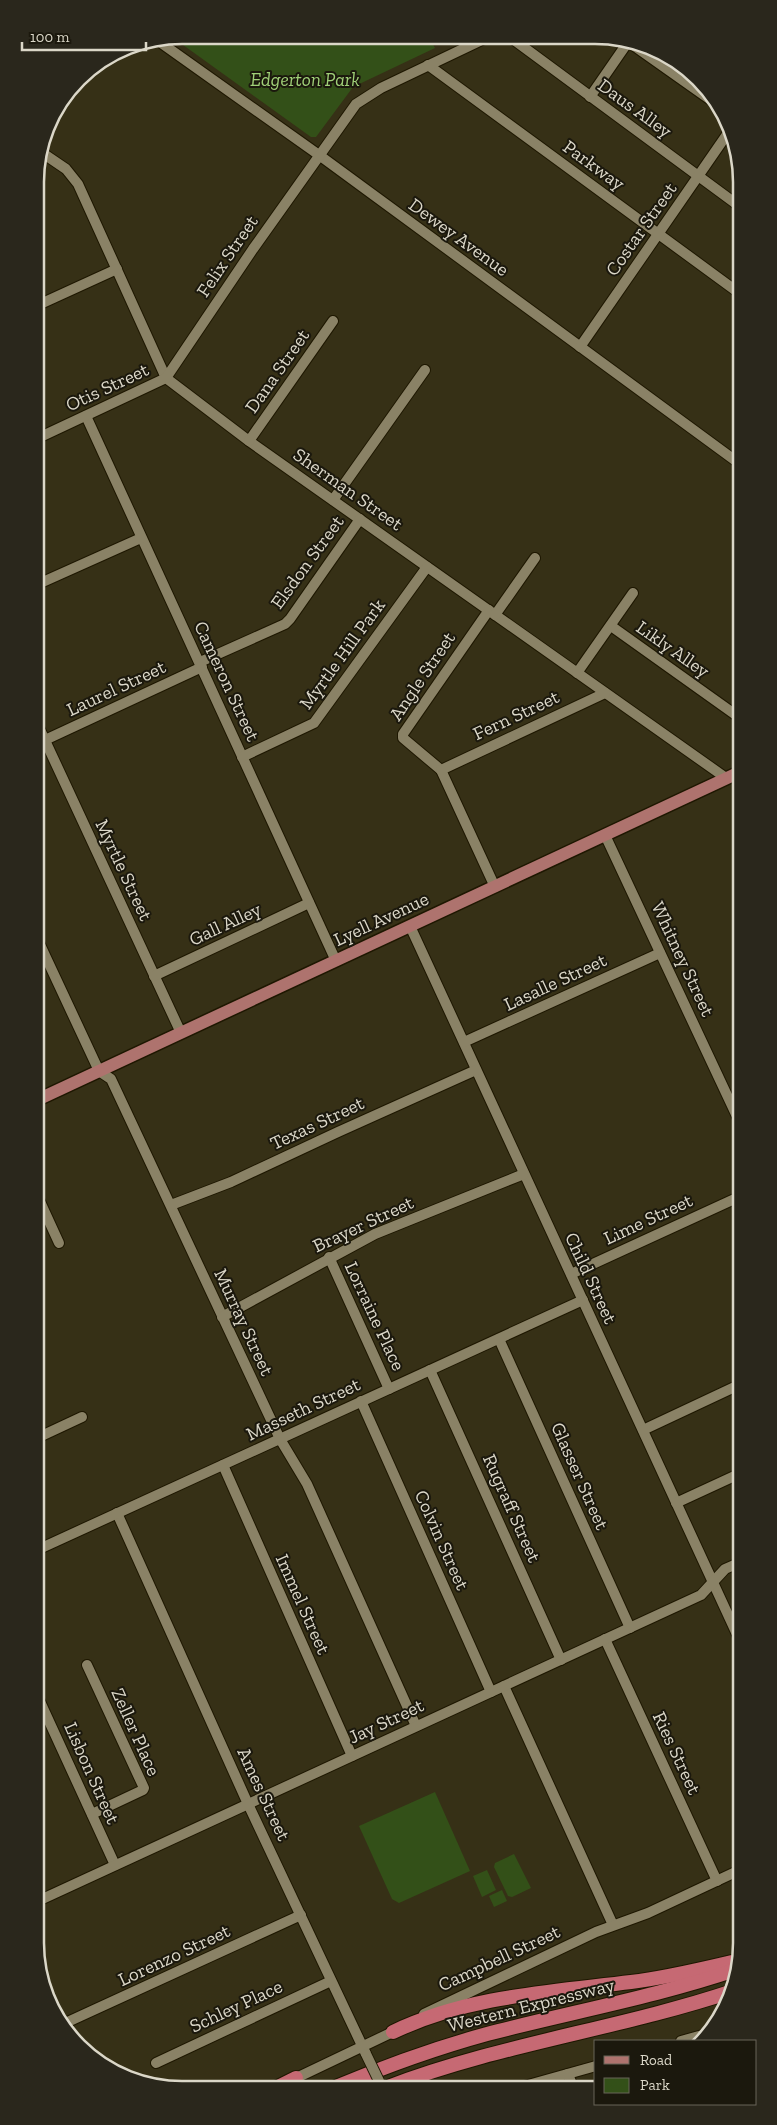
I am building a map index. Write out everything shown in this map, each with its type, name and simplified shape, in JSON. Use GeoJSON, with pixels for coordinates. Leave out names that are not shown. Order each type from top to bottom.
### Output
{"type":"FeatureCollection","features":[{"type":"Feature","properties":{"kind":"highway"},"geometry":{"type":"LineString","coordinates":[[393,2032],[433,2015],[487,2001],[644,1980],[732,1963]]}},
{"type":"Feature","properties":{"kind":"highway","name":"Western Expressway"},"geometry":{"type":"LineString","coordinates":[[351,2081],[401,2061],[458,2043],[668,1990],[731,1971]]}},
{"type":"Feature","properties":{"kind":"highway","name":"Western Expressway"},"geometry":{"type":"LineString","coordinates":[[407,2081],[490,2054],[643,2017],[724,1994]]}},
{"type":"Feature","properties":{"kind":"highway"},"geometry":{"type":"LineString","coordinates":[[290,2081],[296,2078]]}},
{"type":"Feature","properties":{"kind":"main road","name":"Lyell Avenue"},"geometry":{"type":"LineString","coordinates":[[44,1097],[733,775]]}},
{"type":"Feature","properties":{"kind":"street","name":"Felix Street"},"geometry":{"type":"LineString","coordinates":[[166,378],[252,249],[361,100],[380,88],[473,44]]}},
{"type":"Feature","properties":{"kind":"street","name":"Daus Alley"},"geometry":{"type":"LineString","coordinates":[[519,44],[733,202]]}},
{"type":"Feature","properties":{"kind":"street","name":"Dewey Avenue"},"geometry":{"type":"LineString","coordinates":[[164,45],[319,155],[733,459]]}},
{"type":"Feature","properties":{"kind":"street"},"geometry":{"type":"LineString","coordinates":[[590,97],[628,47]]}},
{"type":"Feature","properties":{"kind":"street"},"geometry":{"type":"LineString","coordinates":[[654,57],[680,73]]}},
{"type":"Feature","properties":{"kind":"street","name":"Parkway"},"geometry":{"type":"LineString","coordinates":[[428,65],[733,290]]}},
{"type":"Feature","properties":{"kind":"street","name":"Costar Street"},"geometry":{"type":"LineString","coordinates":[[580,347],[726,136]]}},
{"type":"Feature","properties":{"kind":"street","name":"Sherman Street"},"geometry":{"type":"LineString","coordinates":[[46,156],[73,176],[166,378],[249,441],[726,778]]}},
{"type":"Feature","properties":{"kind":"street"},"geometry":{"type":"LineString","coordinates":[[44,302],[117,269]]}},
{"type":"Feature","properties":{"kind":"street","name":"Dana Street"},"geometry":{"type":"LineString","coordinates":[[249,441],[334,321]]}},
{"type":"Feature","properties":{"kind":"street"},"geometry":{"type":"LineString","coordinates":[[333,500],[424,370]]}},
{"type":"Feature","properties":{"kind":"street","name":"Otis Street"},"geometry":{"type":"LineString","coordinates":[[44,435],[166,378]]}},
{"type":"Feature","properties":{"kind":"street","name":"Cameron Street"},"geometry":{"type":"LineString","coordinates":[[86,416],[336,961]]}},
{"type":"Feature","properties":{"kind":"street","name":"Elsdon Street"},"geometry":{"type":"LineString","coordinates":[[201,665],[285,624],[360,519]]}},
{"type":"Feature","properties":{"kind":"street"},"geometry":{"type":"LineString","coordinates":[[44,581],[141,538]]}},
{"type":"Feature","properties":{"kind":"street"},"geometry":{"type":"LineString","coordinates":[[492,613],[536,558]]}},
{"type":"Feature","properties":{"kind":"street","name":"Myrtle Hill Park"},"geometry":{"type":"LineString","coordinates":[[242,757],[308,727],[320,717],[427,567]]}},
{"type":"Feature","properties":{"kind":"street"},"geometry":{"type":"LineString","coordinates":[[578,674],[634,593]]}},
{"type":"Feature","properties":{"kind":"street","name":"Angle Street"},"geometry":{"type":"LineString","coordinates":[[492,613],[403,734],[403,738],[441,770],[495,887]]}},
{"type":"Feature","properties":{"kind":"street","name":"Likly Alley"},"geometry":{"type":"LineString","coordinates":[[610,626],[733,713]]}},
{"type":"Feature","properties":{"kind":"street","name":"Laurel Street"},"geometry":{"type":"LineString","coordinates":[[44,740],[201,665]]}},
{"type":"Feature","properties":{"kind":"street","name":"Fern Street"},"geometry":{"type":"LineString","coordinates":[[441,770],[605,693]]}},
{"type":"Feature","properties":{"kind":"street","name":"Myrtle Street"},"geometry":{"type":"LineString","coordinates":[[44,740],[181,1033]]}},
{"type":"Feature","properties":{"kind":"street","name":"Whitney Street"},"geometry":{"type":"LineString","coordinates":[[606,835],[660,953],[733,1101]]}},
{"type":"Feature","properties":{"kind":"street","name":"Gall Alley"},"geometry":{"type":"LineString","coordinates":[[154,976],[310,903]]}},
{"type":"Feature","properties":{"kind":"street","name":"Child Street"},"geometry":{"type":"LineString","coordinates":[[410,926],[733,1626]]}},
{"type":"Feature","properties":{"kind":"street","name":"Murray Street"},"geometry":{"type":"LineString","coordinates":[[44,953],[99,1071],[111,1079],[280,1438],[307,1484],[416,1726]]}},
{"type":"Feature","properties":{"kind":"street","name":"Lasalle Street"},"geometry":{"type":"LineString","coordinates":[[464,1042],[660,953]]}},
{"type":"Feature","properties":{"kind":"street","name":"Texas Street"},"geometry":{"type":"LineString","coordinates":[[171,1205],[231,1182],[476,1070]]}},
{"type":"Feature","properties":{"kind":"street","name":"Brayer Street"},"geometry":{"type":"LineString","coordinates":[[222,1317],[329,1257],[375,1234],[524,1174]]}},
{"type":"Feature","properties":{"kind":"street","name":"Lime Street"},"geometry":{"type":"LineString","coordinates":[[570,1274],[733,1200]]}},
{"type":"Feature","properties":{"kind":"street"},"geometry":{"type":"LineString","coordinates":[[44,1209],[60,1242]]}},
{"type":"Feature","properties":{"kind":"street","name":"Lorraine Place"},"geometry":{"type":"LineString","coordinates":[[329,1257],[389,1389]]}},
{"type":"Feature","properties":{"kind":"street","name":"Masseth Street"},"geometry":{"type":"LineString","coordinates":[[44,1547],[583,1300]]}},
{"type":"Feature","properties":{"kind":"street","name":"Glasser Street"},"geometry":{"type":"LineString","coordinates":[[499,1339],[630,1628]]}},
{"type":"Feature","properties":{"kind":"street","name":"Rugraff Street"},"geometry":{"type":"LineString","coordinates":[[430,1370],[561,1660]]}},
{"type":"Feature","properties":{"kind":"street"},"geometry":{"type":"LineString","coordinates":[[643,1430],[733,1388]]}},
{"type":"Feature","properties":{"kind":"street","name":"Colvin Street"},"geometry":{"type":"LineString","coordinates":[[362,1402],[491,1692]]}},
{"type":"Feature","properties":{"kind":"street"},"geometry":{"type":"LineString","coordinates":[[44,1435],[82,1418]]}},
{"type":"Feature","properties":{"kind":"street","name":"Immel Street"},"geometry":{"type":"LineString","coordinates":[[223,1465],[352,1756]]}},
{"type":"Feature","properties":{"kind":"street"},"geometry":{"type":"LineString","coordinates":[[676,1503],[733,1477]]}},
{"type":"Feature","properties":{"kind":"street","name":"Ames Street"},"geometry":{"type":"LineString","coordinates":[[117,1513],[248,1804],[379,2081]]}},
{"type":"Feature","properties":{"kind":"street","name":"Jay Street"},"geometry":{"type":"LineString","coordinates":[[44,1898],[701,1596],[725,1569],[733,1566]]}},
{"type":"Feature","properties":{"kind":"street","name":"Ries Street"},"geometry":{"type":"LineString","coordinates":[[605,1639],[717,1881]]}},
{"type":"Feature","properties":{"kind":"street","name":"Zeller Place"},"geometry":{"type":"LineString","coordinates":[[87,1665],[144,1788],[92,1814]]}},
{"type":"Feature","properties":{"kind":"street"},"geometry":{"type":"LineString","coordinates":[[504,1686],[613,1926]]}},
{"type":"Feature","properties":{"kind":"street","name":"Lisbon Street"},"geometry":{"type":"LineString","coordinates":[[44,1708],[115,1865]]}},
{"type":"Feature","properties":{"kind":"street","name":"Campbell Street"},"geometry":{"type":"LineString","coordinates":[[296,2078],[364,2051],[393,2032],[446,2003],[733,1873]]}},
{"type":"Feature","properties":{"kind":"street","name":"Lorenzo Street"},"geometry":{"type":"LineString","coordinates":[[69,2023],[301,1916]]}},
{"type":"Feature","properties":{"kind":"street","name":"Schley Place"},"geometry":{"type":"LineString","coordinates":[[156,2063],[331,1981]]}},
{"type":"Feature","properties":{"kind":"street"},"geometry":{"type":"LineString","coordinates":[[543,2081],[594,2067]]}},
{"type":"Feature","properties":{"kind":"street"},"geometry":{"type":"LineString","coordinates":[[568,2074],[571,2081]]}},
{"type":"Feature","properties":{"kind":"green space","name":"Edgerton Park"},"geometry":{"type":"Polygon","coordinates":[[[182,44],[433,44],[435,48],[353,87],[316,137],[311,137],[182,44]]]}},
{"type":"Feature","properties":{"kind":"green space"},"geometry":{"type":"Polygon","coordinates":[[[435,1792],[470,1871],[399,1903],[392,1899],[359,1826],[435,1792]]]}},
{"type":"Feature","properties":{"kind":"green space"},"geometry":{"type":"Polygon","coordinates":[[[514,1854],[531,1888],[512,1897],[508,1896],[494,1867],[495,1863],[514,1854]]]}},
{"type":"Feature","properties":{"kind":"green space"},"geometry":{"type":"Polygon","coordinates":[[[487,1870],[496,1890],[482,1897],[473,1876],[487,1870]]]}},
{"type":"Feature","properties":{"kind":"green space"},"geometry":{"type":"Polygon","coordinates":[[[502,1890],[507,1901],[494,1907],[489,1896],[502,1890]]]}}]}
